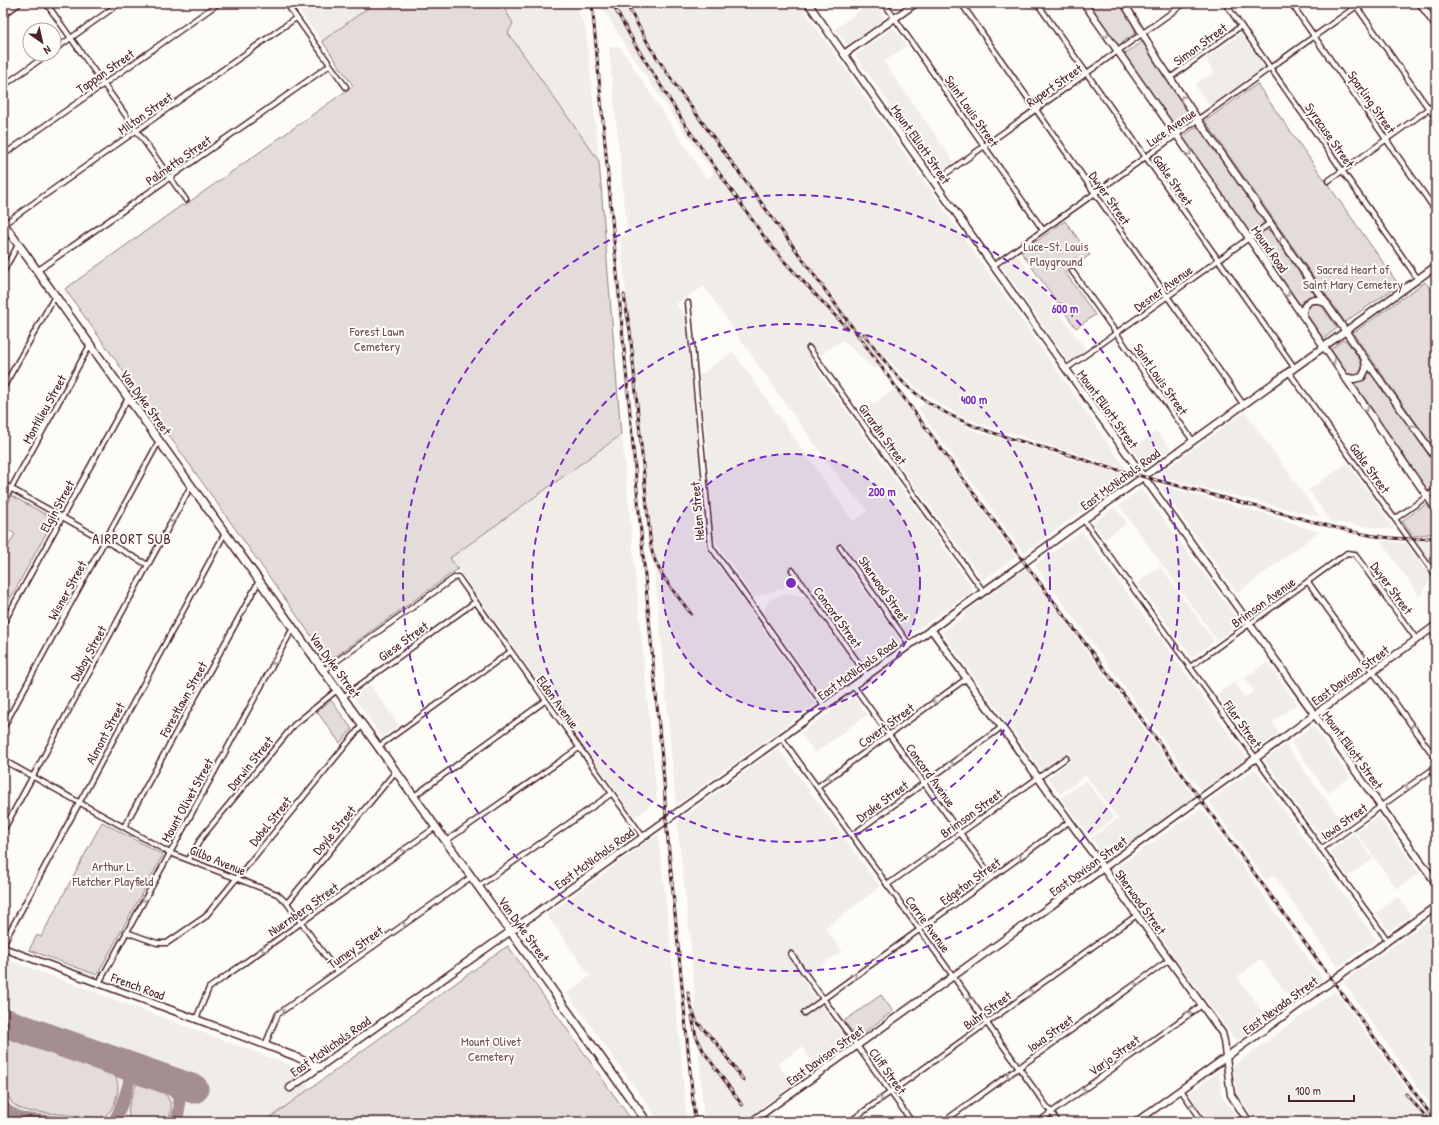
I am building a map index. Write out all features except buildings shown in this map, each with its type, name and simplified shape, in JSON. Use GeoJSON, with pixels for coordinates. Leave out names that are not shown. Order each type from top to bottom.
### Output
{"type":"FeatureCollection","features":[{"type":"Feature","properties":{"kind":"main road"},"geometry":{"type":"LineString","coordinates":[[3,14],[18,3]]}},
{"type":"Feature","properties":{"kind":"main road","name":"Mount Elliott Street"},"geometry":{"type":"LineString","coordinates":[[808,3],[1066,369],[1436,883]]}},
{"type":"Feature","properties":{"kind":"main road"},"geometry":{"type":"LineString","coordinates":[[844,54],[916,3]]}},
{"type":"Feature","properties":{"kind":"main road","name":"Mound Road"},"geometry":{"type":"LineString","coordinates":[[1084,3],[1249,238],[1436,510]]}},
{"type":"Feature","properties":{"kind":"main road","name":"Mound Road"},"geometry":{"type":"LineString","coordinates":[[1124,3],[1170,78],[1198,120],[1436,458]]}},
{"type":"Feature","properties":{"kind":"main road"},"geometry":{"type":"LineString","coordinates":[[1420,3],[1436,26]]}},
{"type":"Feature","properties":{"kind":"main road","name":"Van Dyke Street"},"geometry":{"type":"LineString","coordinates":[[4,224],[647,1122]]}},
{"type":"Feature","properties":{"kind":"main road","name":"East McNichols Road"},"geometry":{"type":"LineString","coordinates":[[290,1088],[314,1068],[321,1067],[511,932],[931,628],[1436,266]]}},
{"type":"Feature","properties":{"kind":"main road"},"geometry":{"type":"LineString","coordinates":[[1303,318],[1305,304],[1311,300],[1319,300],[1328,305]]}},
{"type":"Feature","properties":{"kind":"main road"},"geometry":{"type":"LineString","coordinates":[[1344,377],[1354,380],[1362,377],[1366,369],[1365,359]]}},
{"type":"Feature","properties":{"kind":"main road","name":"East Davison Street"},"geometry":{"type":"LineString","coordinates":[[751,1122],[759,1120],[857,1046],[1256,758],[1436,625]]}},
{"type":"Feature","properties":{"kind":"main road","name":"Sherwood Street"},"geometry":{"type":"LineString","coordinates":[[931,628],[1222,1033],[1231,1095],[1249,1122]]}},
{"type":"Feature","properties":{"kind":"main road","name":"East Nevada Street"},"geometry":{"type":"LineString","coordinates":[[1136,1122],[1436,906]]}},
{"type":"Feature","properties":{"kind":"main road","name":"French Road"},"geometry":{"type":"LineString","coordinates":[[3,948],[196,1018],[265,1045],[314,1068]]}},
{"type":"Feature","properties":{"kind":"street"},"geometry":{"type":"LineString","coordinates":[[46,3],[104,84],[136,132],[186,200]]}},
{"type":"Feature","properties":{"kind":"street"},"geometry":{"type":"LineString","coordinates":[[62,44],[120,3]]}},
{"type":"Feature","properties":{"kind":"street","name":"Tappan Street"},"geometry":{"type":"LineString","coordinates":[[3,155],[219,3]]}},
{"type":"Feature","properties":{"kind":"street"},"geometry":{"type":"LineString","coordinates":[[286,3],[346,87]]}},
{"type":"Feature","properties":{"kind":"street","name":"Saint Louis Street"},"geometry":{"type":"LineString","coordinates":[[884,3],[1043,230]]}},
{"type":"Feature","properties":{"kind":"street","name":"Dwyer Street"},"geometry":{"type":"LineString","coordinates":[[961,3],[1243,404]]}},
{"type":"Feature","properties":{"kind":"street","name":"Gable Street"},"geometry":{"type":"LineString","coordinates":[[1037,3],[1294,367]]}},
{"type":"Feature","properties":{"kind":"street","name":"Rupert Street"},"geometry":{"type":"LineString","coordinates":[[934,182],[1186,3]]}},
{"type":"Feature","properties":{"kind":"street","name":"Syracuse Street"},"geometry":{"type":"LineString","coordinates":[[1225,3],[1418,279]]}},
{"type":"Feature","properties":{"kind":"street","name":"Sparling Street"},"geometry":{"type":"LineString","coordinates":[[1291,3],[1436,212]]}},
{"type":"Feature","properties":{"kind":"street","name":"Luce Avenue"},"geometry":{"type":"LineString","coordinates":[[993,266],[1271,68],[1355,5],[1361,3]]}},
{"type":"Feature","properties":{"kind":"street"},"geometry":{"type":"LineString","coordinates":[[1355,5],[1436,119]]}},
{"type":"Feature","properties":{"kind":"street","name":"Milton Street"},"geometry":{"type":"LineString","coordinates":[[4,224],[296,18]]}},
{"type":"Feature","properties":{"kind":"street","name":"Simon Street"},"geometry":{"type":"LineString","coordinates":[[1170,78],[1241,26]]}},
{"type":"Feature","properties":{"kind":"street"},"geometry":{"type":"LineString","coordinates":[[3,86],[37,62]]}},
{"type":"Feature","properties":{"kind":"street","name":"Palmetto Street"},"geometry":{"type":"LineString","coordinates":[[38,271],[330,65]]}},
{"type":"Feature","properties":{"kind":"street"},"geometry":{"type":"LineString","coordinates":[[1328,181],[1436,104]]}},
{"type":"Feature","properties":{"kind":"street","name":"Desner Avenue"},"geometry":{"type":"LineString","coordinates":[[1066,369],[1271,222]]}},
{"type":"Feature","properties":{"kind":"street"},"geometry":{"type":"LineString","coordinates":[[3,272],[18,244]]}},
{"type":"Feature","properties":{"kind":"street","name":"Saint Louis Street"},"geometry":{"type":"LineString","coordinates":[[1072,271],[1193,441]]}},
{"type":"Feature","properties":{"kind":"street"},"geometry":{"type":"LineString","coordinates":[[3,388],[55,295]]}},
{"type":"Feature","properties":{"kind":"street","name":"Helen Street"},"geometry":{"type":"LineString","coordinates":[[688,303],[710,547],[824,706]]}},
{"type":"Feature","properties":{"kind":"street","name":"Montilieu Street"},"geometry":{"type":"LineString","coordinates":[[3,504],[91,345]]}},
{"type":"Feature","properties":{"kind":"street","name":"Girardin Street"},"geometry":{"type":"LineString","coordinates":[[809,348],[983,591]]}},
{"type":"Feature","properties":{"kind":"street","name":"Gable Street"},"geometry":{"type":"LineString","coordinates":[[1288,371],[1436,576]]}},
{"type":"Feature","properties":{"kind":"street","name":"Elgin Street"},"geometry":{"type":"LineString","coordinates":[[3,624],[129,398]]}},
{"type":"Feature","properties":{"kind":"street","name":"Wisner Street"},"geometry":{"type":"LineString","coordinates":[[3,728],[159,441]]}},
{"type":"Feature","properties":{"kind":"street"},"geometry":{"type":"LineString","coordinates":[[3,484],[148,565]]}},
{"type":"Feature","properties":{"kind":"street","name":"Dubay Street"},"geometry":{"type":"LineString","coordinates":[[3,831],[191,485]]}},
{"type":"Feature","properties":{"kind":"street"},"geometry":{"type":"LineString","coordinates":[[1395,519],[1436,490]]}},
{"type":"Feature","properties":{"kind":"street","name":"Filer Street"},"geometry":{"type":"LineString","coordinates":[[1083,519],[1388,941]]}},
{"type":"Feature","properties":{"kind":"street","name":"Almont Street"},"geometry":{"type":"LineString","coordinates":[[3,944],[225,533]]}},
{"type":"Feature","properties":{"kind":"street","name":"Sherwood Street"},"geometry":{"type":"LineString","coordinates":[[840,547],[909,644]]}},
{"type":"Feature","properties":{"kind":"street","name":"Dwyer Street"},"geometry":{"type":"LineString","coordinates":[[1347,553],[1354,554],[1366,568],[1417,640]]}},
{"type":"Feature","properties":{"kind":"street","name":"Brimson Avenue"},"geometry":{"type":"LineString","coordinates":[[1190,667],[1347,553]]}},
{"type":"Feature","properties":{"kind":"street","name":"Concord Street"},"geometry":{"type":"LineString","coordinates":[[792,570],[867,675]]}},
{"type":"Feature","properties":{"kind":"street","name":"Eldon Avenue"},"geometry":{"type":"LineString","coordinates":[[324,670],[454,578],[459,578],[510,652],[643,837]]}},
{"type":"Feature","properties":{"kind":"street","name":"Forestlawn Street"},"geometry":{"type":"LineString","coordinates":[[124,827],[259,581]]}},
{"type":"Feature","properties":{"kind":"street"},"geometry":{"type":"LineString","coordinates":[[1308,582],[1436,758]]}},
{"type":"Feature","properties":{"kind":"street","name":"Giese Street"},"geometry":{"type":"LineString","coordinates":[[343,697],[475,602]]}},
{"type":"Feature","properties":{"kind":"street","name":"Mount Olivet Street"},"geometry":{"type":"LineString","coordinates":[[99,983],[293,628]]}},
{"type":"Feature","properties":{"kind":"street"},"geometry":{"type":"LineString","coordinates":[[1431,630],[1436,637]]}},
{"type":"Feature","properties":{"kind":"street"},"geometry":{"type":"LineString","coordinates":[[378,747],[510,652]]}},
{"type":"Feature","properties":{"kind":"street","name":"Covert Street"},"geometry":{"type":"LineString","coordinates":[[817,787],[967,678]]}},
{"type":"Feature","properties":{"kind":"street","name":"Concord Avenue"},"geometry":{"type":"LineString","coordinates":[[853,685],[992,877]]}},
{"type":"Feature","properties":{"kind":"street","name":"Darwin Street"},"geometry":{"type":"LineString","coordinates":[[190,859],[202,837],[294,725],[338,690]]}},
{"type":"Feature","properties":{"kind":"street"},"geometry":{"type":"LineString","coordinates":[[414,796],[545,701]]}},
{"type":"Feature","properties":{"kind":"street","name":"Dobel Street"},"geometry":{"type":"LineString","coordinates":[[126,932],[157,943],[167,944],[205,917],[362,724]]}},
{"type":"Feature","properties":{"kind":"street","name":"Drake Street"},"geometry":{"type":"LineString","coordinates":[[852,835],[1002,727]]}},
{"type":"Feature","properties":{"kind":"street","name":"Carrie Avenue"},"geometry":{"type":"LineString","coordinates":[[781,737],[1058,1122]]}},
{"type":"Feature","properties":{"kind":"street"},"geometry":{"type":"LineString","coordinates":[[446,841],[579,748]]}},
{"type":"Feature","properties":{"kind":"street","name":"Brimson Street"},"geometry":{"type":"LineString","coordinates":[[888,885],[1066,758]]}},
{"type":"Feature","properties":{"kind":"street","name":"Gilbo Avenue"},"geometry":{"type":"LineString","coordinates":[[3,760],[170,852],[277,894],[287,903],[300,923],[337,972]]}},
{"type":"Feature","properties":{"kind":"street","name":"Iowa Street"},"geometry":{"type":"LineString","coordinates":[[1321,849],[1436,767]]}},
{"type":"Feature","properties":{"kind":"street","name":"Doyle Street"},"geometry":{"type":"LineString","coordinates":[[287,903],[396,771]]}},
{"type":"Feature","properties":{"kind":"street"},"geometry":{"type":"LineString","coordinates":[[479,886],[611,794]]}},
{"type":"Feature","properties":{"kind":"street","name":"Edgeton Street"},"geometry":{"type":"LineString","coordinates":[[804,1013],[1070,821]]}},
{"type":"Feature","properties":{"kind":"street","name":"Nuernberg Street"},"geometry":{"type":"LineString","coordinates":[[196,1018],[209,988],[436,827]]}},
{"type":"Feature","properties":{"kind":"street","name":"Tumey Street"},"geometry":{"type":"LineString","coordinates":[[265,1045],[278,1014],[471,876]]}},
{"type":"Feature","properties":{"kind":"street","name":"Buhr Street"},"geometry":{"type":"LineString","coordinates":[[849,1122],[1137,915]]}},
{"type":"Feature","properties":{"kind":"street","name":"Cliff Street"},"geometry":{"type":"LineString","coordinates":[[791,954],[912,1122]]}},
{"type":"Feature","properties":{"kind":"street","name":"Iowa Street"},"geometry":{"type":"LineString","coordinates":[[943,1122],[1169,960]]}},
{"type":"Feature","properties":{"kind":"street","name":"Varjo Street"},"geometry":{"type":"LineString","coordinates":[[1038,1122],[1202,1005]]}},
{"type":"Feature","properties":{"kind":"street"},"geometry":{"type":"LineString","coordinates":[[1181,1090],[1203,1122]]}},
{"type":"Feature","properties":{"kind":"shaded area"},"geometry":{"type":"Polygon","coordinates":[[[294,3],[375,3],[322,41],[294,3]]]}},
{"type":"Feature","properties":{"kind":"shaded area"},"geometry":{"type":"Polygon","coordinates":[[[501,3],[575,3],[586,30],[599,161],[508,33],[513,23],[501,3]]]}},
{"type":"Feature","properties":{"kind":"shaded area"},"geometry":{"type":"Polygon","coordinates":[[[600,3],[799,3],[1126,469],[972,421],[931,398],[907,380],[887,358],[874,369],[843,340],[811,361],[974,590],[908,636],[858,566],[850,571],[901,641],[866,667],[793,566],[789,572],[797,584],[754,597],[713,538],[707,447],[700,375],[733,352],[853,521],[868,511],[845,485],[774,388],[704,286],[676,304],[685,317],[707,550],[816,704],[676,805],[646,478],[620,238],[639,225],[627,231],[609,48],[619,46],[706,178],[714,174],[630,53],[600,3]]]}},
{"type":"Feature","properties":{"kind":"shaded area"},"geometry":{"type":"Polygon","coordinates":[[[871,3],[875,3],[885,18],[847,45],[835,29],[871,3]]]}},
{"type":"Feature","properties":{"kind":"shaded area"},"geometry":{"type":"Polygon","coordinates":[[[894,27],[906,46],[884,62],[954,162],[938,173],[855,55],[894,27]]]}},
{"type":"Feature","properties":{"kind":"shaded area"},"geometry":{"type":"Polygon","coordinates":[[[1241,34],[1265,67],[1210,106],[1195,85],[1214,72],[1205,59],[1241,34]]]}},
{"type":"Feature","properties":{"kind":"shaded area"},"geometry":{"type":"Polygon","coordinates":[[[1017,254],[1086,350],[1069,362],[1002,266],[1017,254]]]}},
{"type":"Feature","properties":{"kind":"shaded area"},"geometry":{"type":"Polygon","coordinates":[[[895,389],[1016,557],[983,580],[862,412],[895,389]]]}},
{"type":"Feature","properties":{"kind":"shaded area"},"geometry":{"type":"Polygon","coordinates":[[[926,403],[977,432],[1130,476],[1024,553],[918,408],[926,403]]]}},
{"type":"Feature","properties":{"kind":"shaded area"},"geometry":{"type":"Polygon","coordinates":[[[1245,412],[1320,517],[1156,476],[1245,412]]]}},
{"type":"Feature","properties":{"kind":"shaded area"},"geometry":{"type":"Polygon","coordinates":[[[1157,431],[1170,449],[1145,467],[1132,449],[1157,431]]]}},
{"type":"Feature","properties":{"kind":"shaded area"},"geometry":{"type":"Polygon","coordinates":[[[622,436],[657,800],[635,817],[450,558],[622,436]]]}},
{"type":"Feature","properties":{"kind":"shaded area"},"geometry":{"type":"Polygon","coordinates":[[[1347,463],[1395,530],[1331,522],[1309,490],[1347,463]]]}},
{"type":"Feature","properties":{"kind":"shaded area"},"geometry":{"type":"Polygon","coordinates":[[[1159,485],[1265,514],[1319,532],[1237,593],[1159,485]]]}},
{"type":"Feature","properties":{"kind":"shaded area"},"geometry":{"type":"Polygon","coordinates":[[[1141,489],[1240,623],[1217,640],[1119,505],[1141,489]]]}},
{"type":"Feature","properties":{"kind":"shaded area"},"geometry":{"type":"Polygon","coordinates":[[[1115,507],[1127,523],[1105,539],[1093,523],[1115,507]]]}},
{"type":"Feature","properties":{"kind":"shaded area"},"geometry":{"type":"Polygon","coordinates":[[[1082,531],[1247,758],[1201,791],[1035,565],[1082,531]]]}},
{"type":"Feature","properties":{"kind":"shaded area"},"geometry":{"type":"Polygon","coordinates":[[[1380,540],[1406,543],[1430,577],[1420,597],[1380,540]]]}},
{"type":"Feature","properties":{"kind":"shaded area"},"geometry":{"type":"Polygon","coordinates":[[[1436,540],[1436,571],[1415,541],[1436,540]]]}},
{"type":"Feature","properties":{"kind":"shaded area"},"geometry":{"type":"Polygon","coordinates":[[[1160,566],[1214,641],[1192,658],[1138,583],[1160,566]]]}},
{"type":"Feature","properties":{"kind":"shaded area"},"geometry":{"type":"Polygon","coordinates":[[[1026,568],[1194,797],[1106,859],[1091,838],[1118,818],[1086,775],[1060,794],[1048,778],[1071,761],[1068,756],[1072,753],[1066,753],[1042,771],[942,632],[1026,568]]]}},
{"type":"Feature","properties":{"kind":"shaded area"},"geometry":{"type":"Polygon","coordinates":[[[788,593],[808,597],[860,672],[825,698],[765,615],[765,607],[769,600],[788,593]]]}},
{"type":"Feature","properties":{"kind":"shaded area"},"geometry":{"type":"Polygon","coordinates":[[[1267,662],[1297,704],[1272,722],[1279,733],[1257,749],[1217,694],[1234,682],[1245,698],[1254,691],[1245,678],[1267,662]]]}},
{"type":"Feature","properties":{"kind":"shaded area"},"geometry":{"type":"Polygon","coordinates":[[[370,685],[399,725],[382,737],[353,696],[370,685]]]}},
{"type":"Feature","properties":{"kind":"shaded area"},"geometry":{"type":"Polygon","coordinates":[[[853,696],[867,715],[815,753],[801,733],[853,696]]]}},
{"type":"Feature","properties":{"kind":"shaded area"},"geometry":{"type":"Polygon","coordinates":[[[1313,726],[1350,777],[1328,793],[1291,742],[1313,726]]]}},
{"type":"Feature","properties":{"kind":"shaded area"},"geometry":{"type":"Polygon","coordinates":[[[1286,745],[1345,826],[1324,842],[1265,760],[1286,745]]]}},
{"type":"Feature","properties":{"kind":"shaded area"},"geometry":{"type":"Polygon","coordinates":[[[778,748],[880,887],[825,928],[842,951],[802,979],[849,1044],[816,1067],[802,1047],[778,1064],[792,1085],[741,1122],[704,1122],[690,935],[677,822],[778,748]]]}},
{"type":"Feature","properties":{"kind":"shaded area"},"geometry":{"type":"Polygon","coordinates":[[[1255,769],[1376,940],[1338,967],[1273,875],[1266,880],[1209,801],[1255,769]]]}},
{"type":"Feature","properties":{"kind":"shaded area"},"geometry":{"type":"Polygon","coordinates":[[[1086,780],[1114,818],[1090,836],[1061,798],[1086,780]]]}},
{"type":"Feature","properties":{"kind":"shaded area"},"geometry":{"type":"Polygon","coordinates":[[[1201,808],[1323,979],[1292,1001],[1261,959],[1237,977],[1268,1019],[1236,1041],[1113,871],[1201,808]]]}},
{"type":"Feature","properties":{"kind":"shaded area"},"geometry":{"type":"Polygon","coordinates":[[[1378,816],[1419,873],[1397,889],[1356,832],[1378,816]]]}},
{"type":"Feature","properties":{"kind":"shaded area"},"geometry":{"type":"Polygon","coordinates":[[[1354,833],[1373,859],[1348,876],[1330,851],[1354,833]]]}},
{"type":"Feature","properties":{"kind":"shaded area"},"geometry":{"type":"Polygon","coordinates":[[[658,834],[668,921],[687,1122],[660,1122],[567,993],[590,976],[547,915],[658,834]]]}},
{"type":"Feature","properties":{"kind":"shaded area"},"geometry":{"type":"Polygon","coordinates":[[[1398,897],[1411,915],[1389,931],[1376,913],[1398,897]]]}},
{"type":"Feature","properties":{"kind":"shaded area"},"geometry":{"type":"Polygon","coordinates":[[[1436,915],[1436,1112],[1343,982],[1436,915]]]}},
{"type":"Feature","properties":{"kind":"shaded area"},"geometry":{"type":"Polygon","coordinates":[[[3,958],[295,1067],[311,1089],[264,1122],[3,1122],[3,958]]]}},
{"type":"Feature","properties":{"kind":"shaded area"},"geometry":{"type":"Polygon","coordinates":[[[1335,991],[1431,1122],[1257,1122],[1237,1093],[1233,1066],[1335,991]]]}},
{"type":"Feature","properties":{"kind":"shaded area"},"geometry":{"type":"Polygon","coordinates":[[[1219,1071],[1221,1095],[1241,1122],[1209,1122],[1189,1093],[1219,1071]]]}},
{"type":"Feature","properties":{"kind":"green space","name":"Forest Lawn Cemetery"},"geometry":{"type":"Polygon","coordinates":[[[375,3],[501,3],[513,23],[508,33],[599,161],[621,435],[450,558],[458,569],[329,661],[65,289],[182,205],[184,206],[353,86],[322,41],[375,3]]]}},
{"type":"Feature","properties":{"kind":"green space"},"geometry":{"type":"Polygon","coordinates":[[[1086,3],[1120,3],[1136,33],[1117,46],[1086,3]]]}},
{"type":"Feature","properties":{"kind":"green space"},"geometry":{"type":"Polygon","coordinates":[[[1142,42],[1145,44],[1194,117],[1176,130],[1123,55],[1142,42]]]}},
{"type":"Feature","properties":{"kind":"green space","name":"Sacred Heart of Saint Mary Cemetery"},"geometry":{"type":"Polygon","coordinates":[[[1257,84],[1399,285],[1345,322],[1205,121],[1257,84]]]}},
{"type":"Feature","properties":{"kind":"green space"},"geometry":{"type":"Polygon","coordinates":[[[1199,125],[1263,219],[1263,224],[1250,234],[1181,138],[1199,125]]]}},
{"type":"Feature","properties":{"kind":"green space","name":"Luce-St. Louis Playground"},"geometry":{"type":"Polygon","coordinates":[[[1065,221],[1090,255],[1065,272],[1095,315],[1076,328],[1021,252],[1065,221]]]}},
{"type":"Feature","properties":{"kind":"green space"},"geometry":{"type":"Polygon","coordinates":[[[1265,230],[1270,231],[1315,295],[1314,297],[1304,300],[1299,309],[1253,240],[1265,230]]]}},
{"type":"Feature","properties":{"kind":"green space","name":"Sacred Heart of Saint Mary Cemetery"},"geometry":{"type":"Polygon","coordinates":[[[1425,282],[1436,296],[1436,451],[1353,333],[1425,282]]]}},
{"type":"Feature","properties":{"kind":"green space"},"geometry":{"type":"Polygon","coordinates":[[[1316,302],[1321,305],[1337,328],[1322,340],[1304,316],[1308,304],[1316,302]]]}},
{"type":"Feature","properties":{"kind":"green space"},"geometry":{"type":"Polygon","coordinates":[[[1345,340],[1351,347],[1361,364],[1361,373],[1357,376],[1348,377],[1329,351],[1345,340]]]}},
{"type":"Feature","properties":{"kind":"green space"},"geometry":{"type":"Polygon","coordinates":[[[1369,369],[1436,466],[1436,485],[1428,491],[1415,477],[1352,383],[1362,379],[1369,369]]]}},
{"type":"Feature","properties":{"kind":"green space"},"geometry":{"type":"Polygon","coordinates":[[[12,496],[54,519],[3,612],[3,546],[7,548],[15,534],[3,527],[3,513],[12,496]]]}},
{"type":"Feature","properties":{"kind":"green space"},"geometry":{"type":"Polygon","coordinates":[[[1426,504],[1436,517],[1436,533],[1413,536],[1402,521],[1426,504]]]}},
{"type":"Feature","properties":{"kind":"green space"},"geometry":{"type":"Polygon","coordinates":[[[331,700],[352,729],[340,743],[317,712],[331,700]]]}},
{"type":"Feature","properties":{"kind":"green space","name":"Arthur L. Fletcher Playfield"},"geometry":{"type":"Polygon","coordinates":[[[102,822],[163,855],[97,975],[29,950],[37,935],[41,937],[102,822]]]}},
{"type":"Feature","properties":{"kind":"green space","name":"Mount Olivet Cemetery"},"geometry":{"type":"Polygon","coordinates":[[[508,946],[633,1122],[264,1122],[500,951],[508,946]]]}},
{"type":"Feature","properties":{"kind":"green space"},"geometry":{"type":"Polygon","coordinates":[[[881,995],[893,1011],[857,1038],[844,1021],[881,995]]]}},
{"type":"Feature","properties":{"kind":"green space"},"geometry":{"type":"Polygon","coordinates":[[[3,1032],[101,1067],[115,1076],[118,1083],[117,1095],[109,1112],[100,1118],[27,1111],[12,1103],[3,1087],[3,1032]]]}},
{"type":"Feature","properties":{"kind":"green space"},"geometry":{"type":"Polygon","coordinates":[[[138,1080],[158,1087],[157,1088],[169,1099],[171,1104],[171,1114],[164,1122],[131,1121],[129,1116],[129,1106],[138,1080]]]}},
{"type":"Feature","properties":{"kind":"taxiway"},"geometry":{"type":"LineString","coordinates":[[113,1122],[118,1114],[130,1076],[127,1068],[120,1063]]}},
{"type":"Feature","properties":{"kind":"taxiway"},"geometry":{"type":"LineString","coordinates":[[159,1077],[165,1081],[178,1096],[179,1108],[175,1122]]}},
{"type":"Feature","properties":{"kind":"taxiway"},"geometry":{"type":"LineString","coordinates":[[3,1106],[7,1111],[19,1117]]}},
{"type":"Feature","properties":{"kind":"taxiway"},"geometry":{"type":"LineString","coordinates":[[3,1117],[58,1122]]}},
{"type":"Feature","properties":{"kind":"runway"},"geometry":{"type":"LineString","coordinates":[[3,1022],[194,1089]]}},
{"type":"Feature","properties":{"kind":"railway"},"geometry":{"type":"LineString","coordinates":[[592,3],[695,1122]]}},
{"type":"Feature","properties":{"kind":"railway"},"geometry":{"type":"LineString","coordinates":[[612,3],[636,46],[686,126],[765,238],[782,259],[847,328]]}},
{"type":"Feature","properties":{"kind":"railway"},"geometry":{"type":"LineString","coordinates":[[626,3],[650,47],[678,89],[1024,562],[1144,722],[1436,1122]]}},
{"type":"Feature","properties":{"kind":"railway"},"geometry":{"type":"LineString","coordinates":[[624,295],[630,331],[651,548],[662,575],[691,614]]}},
{"type":"Feature","properties":{"kind":"railway"},"geometry":{"type":"LineString","coordinates":[[864,334],[890,368],[907,386],[942,411],[981,428],[1022,442],[1107,467],[1358,533],[1416,539],[1436,537]]}},
{"type":"Feature","properties":{"kind":"railway"},"geometry":{"type":"LineString","coordinates":[[688,993],[691,1007],[697,1022],[718,1045],[744,1081]]}},
{"type":"Feature","properties":{"kind":"railway"},"geometry":{"type":"LineString","coordinates":[[692,1017],[696,1036],[704,1052],[742,1105]]}},
{"type":"Feature","properties":{"kind":"railway"},"geometry":{"type":"LineString","coordinates":[[1406,1094],[1427,1118]]}},
{"type":"Feature","properties":{"kind":"district","name":"AIRPORT SUB"},"geometry":{"type":"Point","coordinates":[132,538]}}]}
